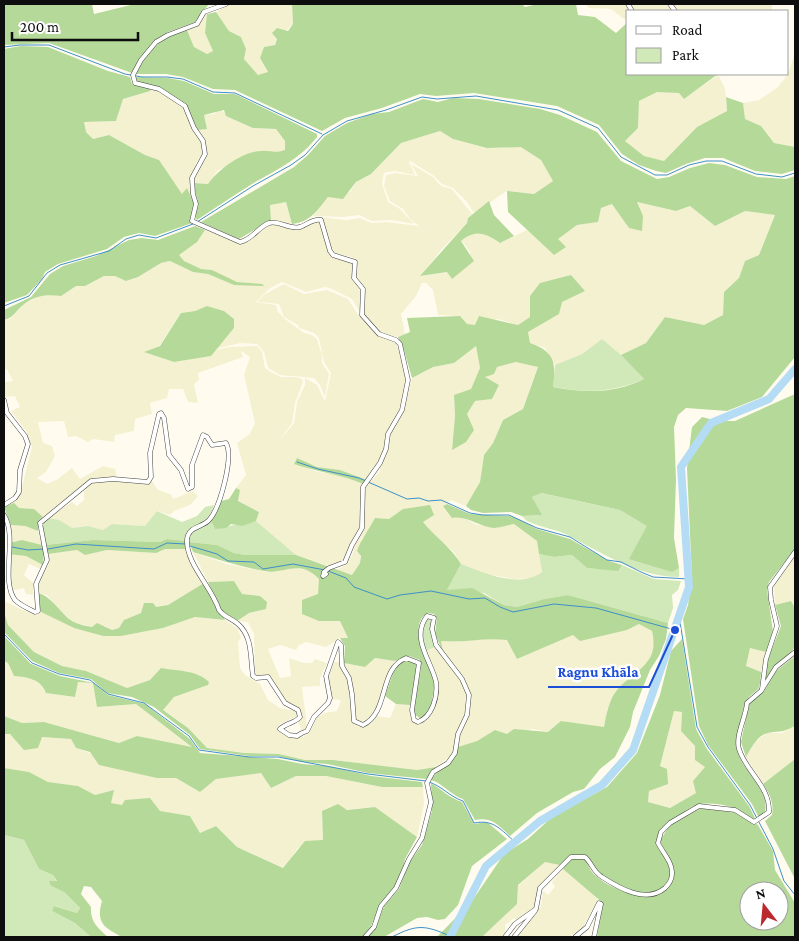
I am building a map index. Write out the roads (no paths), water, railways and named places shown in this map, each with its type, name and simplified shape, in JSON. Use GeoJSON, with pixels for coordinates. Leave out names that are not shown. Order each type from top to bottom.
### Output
{"type":"FeatureCollection","features":[{"type":"Feature","properties":{"kind":"street"},"geometry":{"type":"LineString","coordinates":[[226,4],[204,12],[197,24],[168,35],[156,42],[141,60],[133,74],[135,83],[159,89],[185,106],[194,128],[203,141],[205,154],[192,178],[196,204],[192,221],[240,242],[245,241],[267,224],[273,222],[298,228],[315,219],[321,220],[330,251],[333,255],[355,262],[354,278],[362,289],[362,315],[379,334],[396,340],[400,344],[408,374],[402,410],[388,434],[386,449],[377,471],[364,487],[362,528],[345,562],[324,572]]}},
{"type":"Feature","properties":{"kind":"street"},"geometry":{"type":"LineString","coordinates":[[4,400],[7,413],[28,444],[20,470],[19,492],[15,498],[4,505]]}},
{"type":"Feature","properties":{"kind":"street"},"geometry":{"type":"LineString","coordinates":[[4,515],[9,526],[5,567],[11,595],[14,600],[35,612],[38,611],[36,584],[47,560],[40,523],[91,481],[113,479],[148,482],[151,477],[150,453],[159,414],[163,415],[169,455],[181,470],[188,489],[192,487],[192,464],[203,435],[207,436],[212,445],[226,443],[229,457],[226,475],[217,503],[210,520],[193,529],[188,536],[187,544],[219,610],[223,615],[237,623],[244,634],[252,652],[253,676],[256,678],[268,678],[285,703],[298,710],[300,717],[297,720],[286,723],[280,729],[288,735],[297,736],[307,731],[314,717],[328,703],[330,698],[326,676],[338,642],[341,645],[342,666],[351,687],[354,720],[363,725],[376,716],[396,664],[406,658],[419,663],[412,710],[414,720],[418,722],[424,720],[432,710],[436,683],[424,652],[423,626],[427,616],[434,618],[432,629],[436,645],[467,688],[467,715],[458,734],[455,753],[448,763],[433,772],[427,782],[430,802],[422,838],[409,859],[396,888],[382,906],[374,927],[365,937]]}},
{"type":"Feature","properties":{"kind":"street"},"geometry":{"type":"LineString","coordinates":[[761,691],[766,659],[777,626],[770,587],[795,552]]}},
{"type":"Feature","properties":{"kind":"street"},"geometry":{"type":"LineString","coordinates":[[514,937],[520,928],[534,915],[540,888],[566,860],[572,857],[577,855],[585,857],[594,872],[630,892],[654,894],[668,886],[671,880],[670,864],[658,843],[661,832],[670,822],[699,806],[735,810],[754,822],[769,812],[766,794],[744,760],[738,743],[747,703],[761,691],[776,668],[795,652]]}},
{"type":"Feature","properties":{"kind":"street"},"geometry":{"type":"LineString","coordinates":[[575,937],[587,927],[599,903],[601,904],[601,909],[594,937]]}},
{"type":"Feature","properties":{"kind":"street"},"geometry":{"type":"LineString","coordinates":[[505,937],[515,924],[536,909]]}},
{"type":"Feature","properties":{"kind":"waterway"},"geometry":{"type":"LineString","coordinates":[[4,47],[49,45],[125,74],[142,77],[183,79],[213,92],[235,93],[322,134]]}},
{"type":"Feature","properties":{"kind":"waterway"},"geometry":{"type":"LineString","coordinates":[[197,222],[253,186],[291,165],[305,155],[323,135],[347,121],[422,97],[437,99],[476,96],[558,110],[598,128],[621,157],[655,175],[667,175],[689,165],[706,161],[722,161],[756,174],[782,177],[795,173]]}},
{"type":"Feature","properties":{"kind":"waterway"},"geometry":{"type":"LineString","coordinates":[[4,306],[29,296],[47,273],[60,265],[109,251],[126,239],[139,235],[156,238],[193,224]]}},
{"type":"Feature","properties":{"kind":"waterway"},"geometry":{"type":"LineString","coordinates":[[450,937],[486,866],[540,821],[602,785],[633,750],[689,587],[681,467],[711,423],[769,399],[795,369]]}},
{"type":"Feature","properties":{"kind":"waterway"},"geometry":{"type":"LineString","coordinates":[[297,462],[318,469],[359,478],[407,499],[441,500],[470,513],[509,515],[537,528],[570,537],[607,560],[621,562],[653,577],[689,579]]}},
{"type":"Feature","properties":{"kind":"waterway"},"geometry":{"type":"LineString","coordinates":[[48,549],[76,544],[154,549],[167,543],[186,544]]}},
{"type":"Feature","properties":{"kind":"waterway"},"geometry":{"type":"LineString","coordinates":[[190,546],[217,554],[228,561],[254,562],[263,569],[293,564],[325,570]]}},
{"type":"Feature","properties":{"kind":"waterway"},"geometry":{"type":"LineString","coordinates":[[12,547],[28,550],[44,549]]}},
{"type":"Feature","properties":{"kind":"waterway"},"geometry":{"type":"LineString","coordinates":[[328,571],[346,578],[354,587],[387,599],[400,595],[431,591],[469,599],[485,598],[513,612],[554,604],[596,608],[675,630]]}},
{"type":"Feature","properties":{"kind":"waterway"},"geometry":{"type":"LineString","coordinates":[[679,616],[697,727],[708,747],[750,805],[773,849],[784,881],[795,895]]}},
{"type":"Feature","properties":{"kind":"waterway"},"geometry":{"type":"LineString","coordinates":[[4,634],[32,663],[59,674],[90,680],[108,694],[144,703],[189,736],[199,750],[249,757],[278,757],[368,774],[426,781]]}},
{"type":"Feature","properties":{"kind":"waterway"},"geometry":{"type":"LineString","coordinates":[[429,782],[463,801],[474,823],[481,822],[497,826],[515,842]]}},
{"type":"Feature","properties":{"kind":"waterway"},"geometry":{"type":"LineString","coordinates":[[392,937],[415,928],[427,928],[450,936]]}},
{"type":"Feature","properties":{"kind":"place","name":"Ragnu Khāla"},"geometry":{"type":"Point","coordinates":[675,630]}}]}
